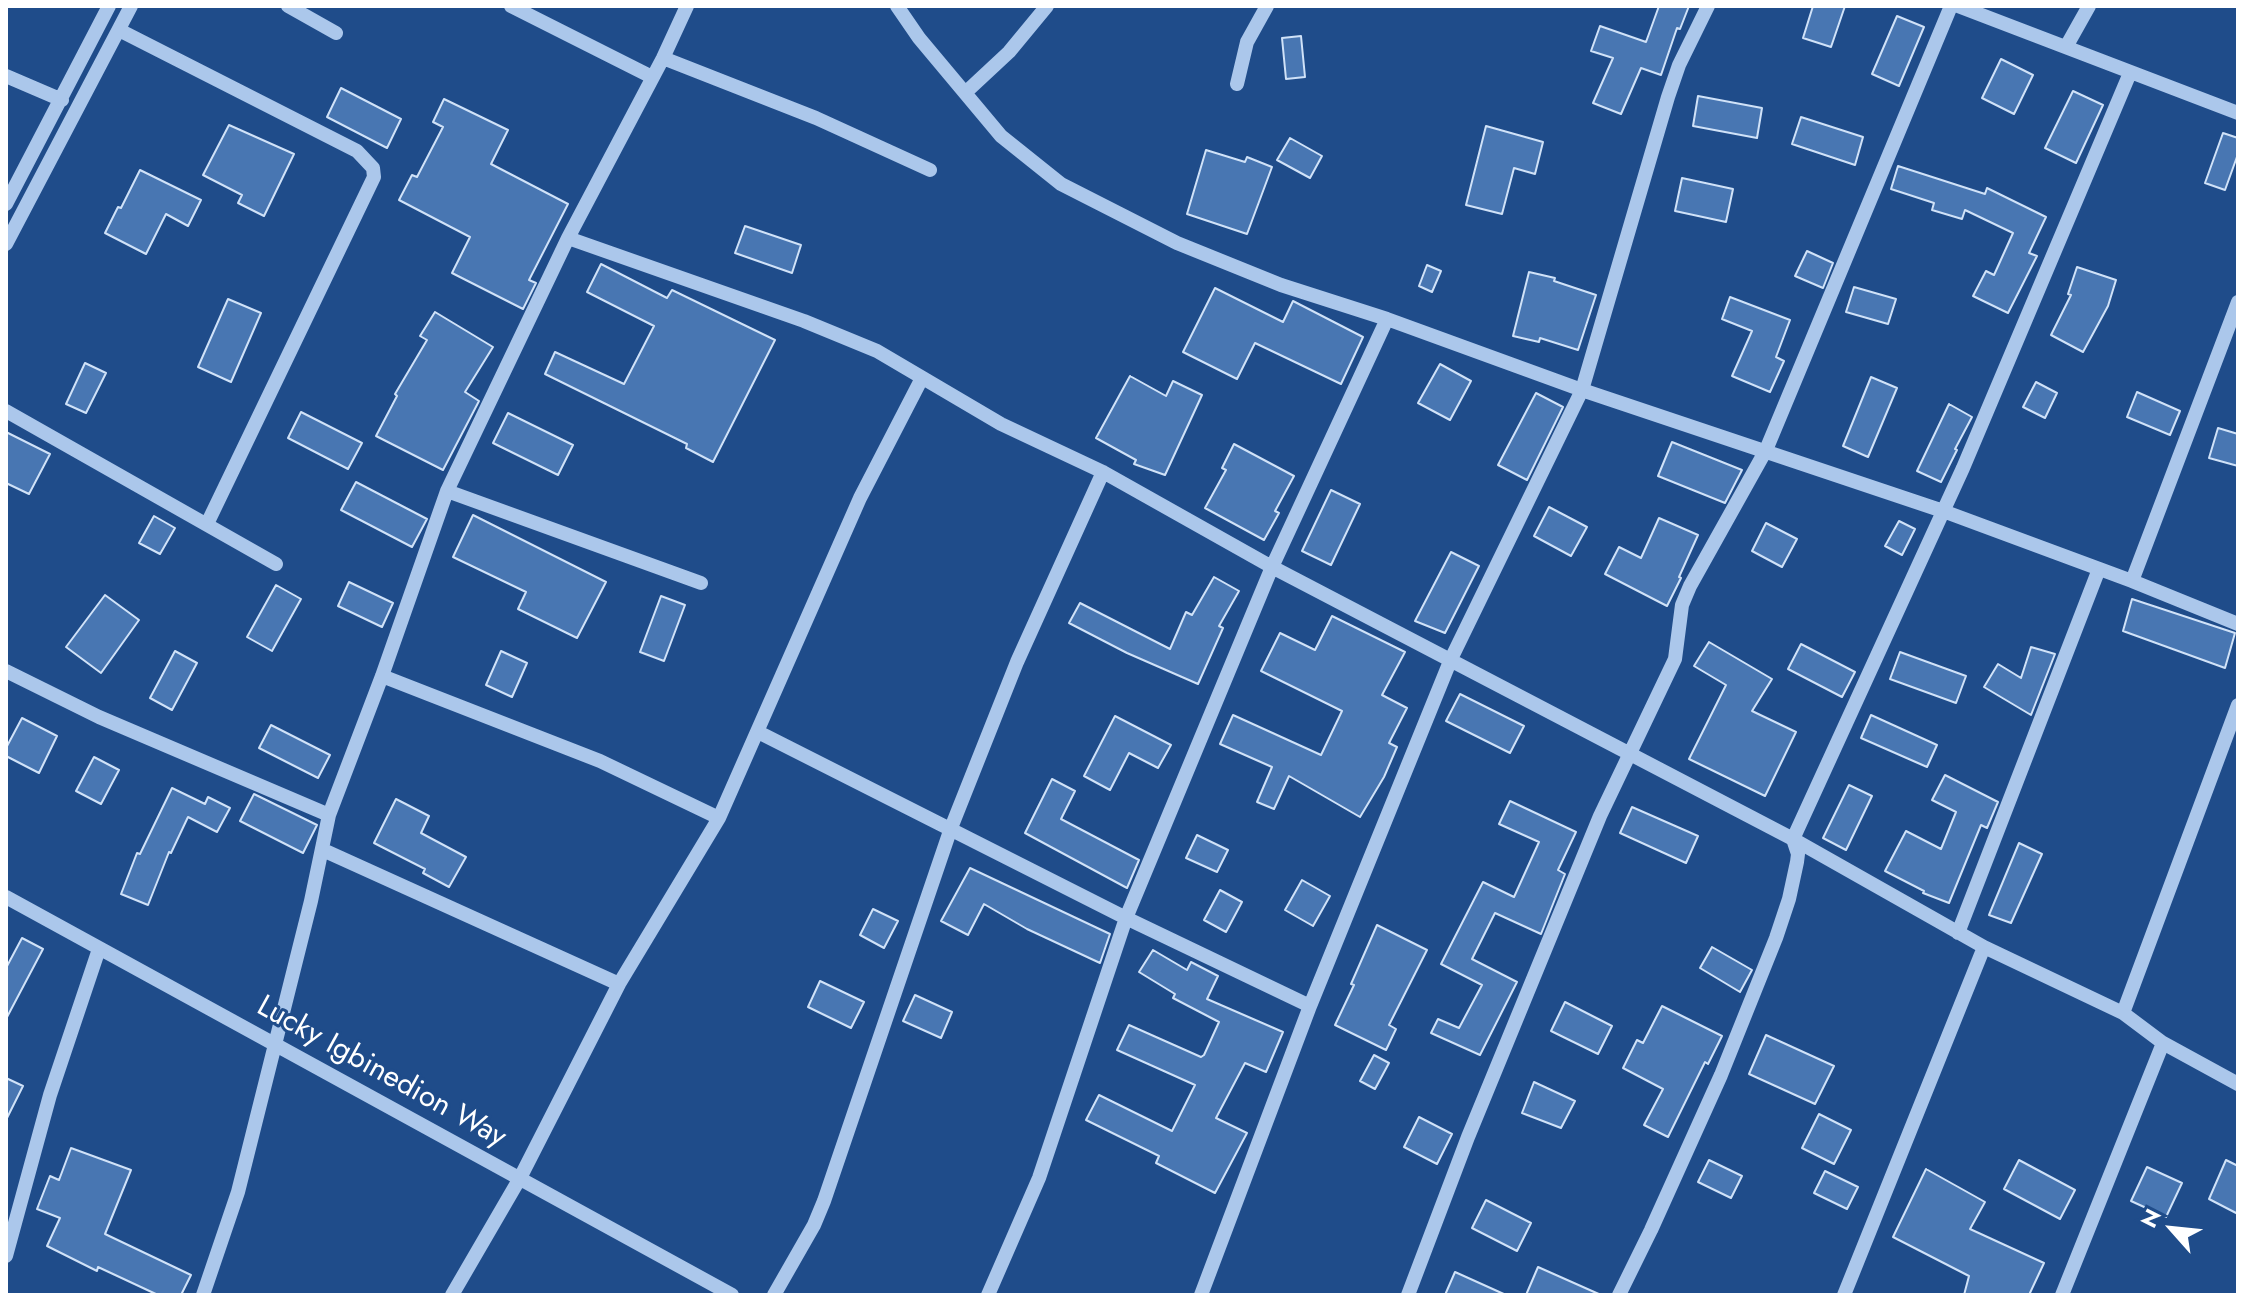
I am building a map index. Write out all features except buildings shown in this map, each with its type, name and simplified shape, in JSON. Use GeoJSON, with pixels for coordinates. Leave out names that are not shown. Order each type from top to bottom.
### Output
{"type":"FeatureCollection","features":[{"type":"Feature","properties":{"kind":"street"},"geometry":{"type":"LineString","coordinates":[[6,204],[109,6]]}},
{"type":"Feature","properties":{"kind":"street"},"geometry":{"type":"LineString","coordinates":[[6,244],[131,6]]}},
{"type":"Feature","properties":{"kind":"street"},"geometry":{"type":"LineString","coordinates":[[288,6],[336,33]]}},
{"type":"Feature","properties":{"kind":"street"},"geometry":{"type":"LineString","coordinates":[[511,6],[652,77]]}},
{"type":"Feature","properties":{"kind":"street"},"geometry":{"type":"LineString","coordinates":[[203,1295],[238,1192],[329,815],[447,491],[568,238],[687,6]]}},
{"type":"Feature","properties":{"kind":"street"},"geometry":{"type":"LineString","coordinates":[[897,6],[919,38],[1001,136],[1061,184],[1177,243],[1281,285],[1943,511],[2238,624]]}},
{"type":"Feature","properties":{"kind":"street"},"geometry":{"type":"LineString","coordinates":[[965,93],[1009,52],[1047,6]]}},
{"type":"Feature","properties":{"kind":"street"},"geometry":{"type":"LineString","coordinates":[[1237,84],[1247,42],[1267,6]]}},
{"type":"Feature","properties":{"kind":"street"},"geometry":{"type":"LineString","coordinates":[[1201,1295],[1310,1006],[1451,659],[1582,390],[1668,97],[1685,51],[1708,6]]}},
{"type":"Feature","properties":{"kind":"street"},"geometry":{"type":"LineString","coordinates":[[1408,1295],[1468,1137],[1600,816],[1675,659],[1682,605],[1690,586],[1766,450],[1951,6]]}},
{"type":"Feature","properties":{"kind":"street"},"geometry":{"type":"LineString","coordinates":[[1958,6],[2238,113]]}},
{"type":"Feature","properties":{"kind":"street"},"geometry":{"type":"LineString","coordinates":[[2066,47],[2089,6]]}},
{"type":"Feature","properties":{"kind":"street"},"geometry":{"type":"LineString","coordinates":[[119,30],[357,151],[373,168],[374,177],[207,524]]}},
{"type":"Feature","properties":{"kind":"street"},"geometry":{"type":"LineString","coordinates":[[663,58],[816,118],[930,170]]}},
{"type":"Feature","properties":{"kind":"street"},"geometry":{"type":"LineString","coordinates":[[1619,1295],[1721,1075],[1776,938],[1797,862],[1793,839],[1943,511],[2130,73]]}},
{"type":"Feature","properties":{"kind":"street"},"geometry":{"type":"LineString","coordinates":[[6,76],[62,100]]}},
{"type":"Feature","properties":{"kind":"street"},"geometry":{"type":"LineString","coordinates":[[568,238],[804,321],[877,351],[1001,424],[1103,472],[1272,567],[1793,839],[1984,947],[2123,1013],[2163,1043],[2238,1084]]}},
{"type":"Feature","properties":{"kind":"street"},"geometry":{"type":"LineString","coordinates":[[2132,581],[2238,302]]}},
{"type":"Feature","properties":{"kind":"street"},"geometry":{"type":"LineString","coordinates":[[988,1295],[1039,1178],[1126,918],[1272,567],[1387,319]]}},
{"type":"Feature","properties":{"kind":"street"},"geometry":{"type":"LineString","coordinates":[[452,1295],[520,1178],[619,984],[719,818],[860,498],[922,378]]}},
{"type":"Feature","properties":{"kind":"street"},"geometry":{"type":"LineString","coordinates":[[6,411],[276,564]]}},
{"type":"Feature","properties":{"kind":"street"},"geometry":{"type":"LineString","coordinates":[[774,1295],[814,1225],[824,1201],[951,828],[1017,662],[1103,472]]}},
{"type":"Feature","properties":{"kind":"street"},"geometry":{"type":"LineString","coordinates":[[447,491],[701,583]]}},
{"type":"Feature","properties":{"kind":"street"},"geometry":{"type":"LineString","coordinates":[[1958,933],[2099,569]]}},
{"type":"Feature","properties":{"kind":"street"},"geometry":{"type":"LineString","coordinates":[[6,671],[99,717],[329,815]]}},
{"type":"Feature","properties":{"kind":"street"},"geometry":{"type":"LineString","coordinates":[[382,676],[600,761],[719,818]]}},
{"type":"Feature","properties":{"kind":"street"},"geometry":{"type":"LineString","coordinates":[[2123,1013],[2238,705]]}},
{"type":"Feature","properties":{"kind":"street"},"geometry":{"type":"LineString","coordinates":[[758,732],[1126,918],[1310,1006]]}},
{"type":"Feature","properties":{"kind":"street"},"geometry":{"type":"LineString","coordinates":[[323,850],[619,984]]}},
{"type":"Feature","properties":{"kind":"street","name":"Lucky Igbinedion Way"},"geometry":{"type":"LineString","coordinates":[[6,897],[732,1295]]}},
{"type":"Feature","properties":{"kind":"street"},"geometry":{"type":"LineString","coordinates":[[1844,1295],[1984,947]]}},
{"type":"Feature","properties":{"kind":"street"},"geometry":{"type":"LineString","coordinates":[[6,1256],[50,1095],[99,949]]}},
{"type":"Feature","properties":{"kind":"street"},"geometry":{"type":"LineString","coordinates":[[2062,1295],[2163,1043]]}}]}
